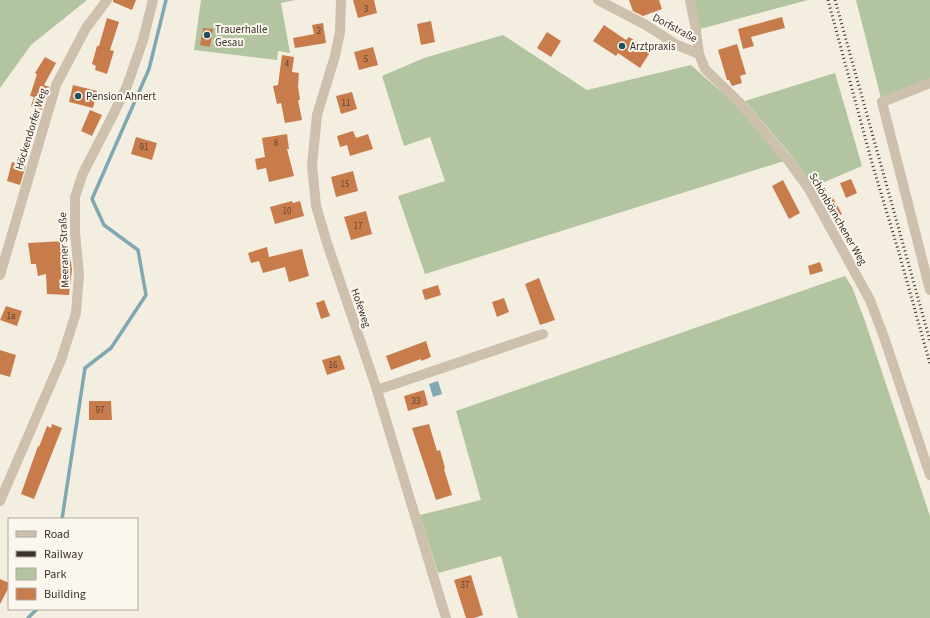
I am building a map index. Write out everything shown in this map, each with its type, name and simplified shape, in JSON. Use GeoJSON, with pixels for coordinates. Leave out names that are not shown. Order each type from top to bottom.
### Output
{"type":"FeatureCollection","features":[{"type":"Feature","properties":{"kind":"street","name":"Höckendorfer Weg"},"geometry":{"type":"LineString","coordinates":[[0,275],[56,85],[86,28],[107,0]]}},
{"type":"Feature","properties":{"kind":"street","name":"Meeraner Straße"},"geometry":{"type":"LineString","coordinates":[[0,501],[61,360],[76,313],[79,274],[75,232],[75,197],[83,173],[112,120],[127,86],[143,40],[154,0]]}},
{"type":"Feature","properties":{"kind":"street","name":"Hofeweg"},"geometry":{"type":"LineString","coordinates":[[341,0],[340,32],[335,56],[317,115],[312,165],[316,206],[376,390],[446,618]]}},
{"type":"Feature","properties":{"kind":"street","name":"Dorfstraße"},"geometry":{"type":"LineString","coordinates":[[598,0],[677,45],[699,54]]}},
{"type":"Feature","properties":{"kind":"street","name":"Schönbörnchener Weg"},"geometry":{"type":"LineString","coordinates":[[690,0],[699,54],[705,69],[739,102],[788,160],[809,189],[870,300],[885,340],[930,475]]}},
{"type":"Feature","properties":{"kind":"street"},"geometry":{"type":"LineString","coordinates":[[930,83],[882,102],[930,290]]}},
{"type":"Feature","properties":{"kind":"street"},"geometry":{"type":"LineString","coordinates":[[376,390],[543,334]]}},
{"type":"Feature","properties":{"kind":"green space"},"geometry":{"type":"Polygon","coordinates":[[[0,0],[87,0],[31,45],[0,88],[0,0]]]}},
{"type":"Feature","properties":{"kind":"green space"},"geometry":{"type":"Polygon","coordinates":[[[201,0],[295,0],[281,3],[290,53],[278,51],[277,60],[194,50],[201,0]]]}},
{"type":"Feature","properties":{"kind":"green space"},"geometry":{"type":"Polygon","coordinates":[[[694,0],[808,0],[700,29],[694,0]]]}},
{"type":"Feature","properties":{"kind":"green space"},"geometry":{"type":"Polygon","coordinates":[[[856,0],[930,0],[930,83],[882,102],[856,0]]]}},
{"type":"Feature","properties":{"kind":"green space"},"geometry":{"type":"Polygon","coordinates":[[[503,35],[587,90],[691,65],[735,104],[784,161],[425,274],[398,196],[445,181],[430,137],[404,146],[382,76],[424,58],[503,35]]]}},
{"type":"Feature","properties":{"kind":"green space"},"geometry":{"type":"Polygon","coordinates":[[[835,73],[862,166],[813,187],[790,154],[745,101],[835,73]]]}},
{"type":"Feature","properties":{"kind":"green space"},"geometry":{"type":"Polygon","coordinates":[[[845,276],[852,287],[865,321],[930,516],[930,618],[518,618],[501,556],[438,573],[420,515],[481,500],[456,411],[845,276]]]}},
{"type":"Feature","properties":{"kind":"water"},"geometry":{"type":"Polygon","coordinates":[[[438,381],[442,394],[433,397],[429,384],[438,381]]]}},
{"type":"Feature","properties":{"kind":"building"},"geometry":{"type":"Polygon","coordinates":[[[113,0],[136,0],[132,10],[113,2],[113,0]]]}},
{"type":"Feature","properties":{"kind":"building"},"geometry":{"type":"Polygon","coordinates":[[[353,0],[374,0],[377,13],[358,18],[353,0]]]}},
{"type":"Feature","properties":{"kind":"building"},"geometry":{"type":"Polygon","coordinates":[[[629,0],[659,0],[662,9],[643,16],[633,11],[629,0]]]}},
{"type":"Feature","properties":{"kind":"building"},"geometry":{"type":"Polygon","coordinates":[[[782,17],[785,28],[751,37],[754,46],[743,49],[738,29],[782,17]]]}},
{"type":"Feature","properties":{"kind":"building"},"geometry":{"type":"Polygon","coordinates":[[[107,18],[119,22],[110,50],[114,51],[107,74],[95,70],[96,66],[92,64],[107,18]]]}},
{"type":"Feature","properties":{"kind":"building"},"geometry":{"type":"Polygon","coordinates":[[[431,21],[435,42],[421,45],[417,24],[431,21]]]}},
{"type":"Feature","properties":{"kind":"building"},"geometry":{"type":"Polygon","coordinates":[[[323,23],[326,43],[295,48],[293,38],[314,34],[312,25],[323,23]]]}},
{"type":"Feature","properties":{"kind":"building","name":"Arztpraxis"},"geometry":{"type":"Polygon","coordinates":[[[604,25],[626,40],[629,37],[651,51],[640,68],[618,53],[616,56],[593,41],[604,25]]]}},
{"type":"Feature","properties":{"kind":"building","name":"Trauerhalle Gesau"},"geometry":{"type":"Polygon","coordinates":[[[203,28],[213,29],[210,47],[200,45],[203,28]]]}},
{"type":"Feature","properties":{"kind":"building"},"geometry":{"type":"Polygon","coordinates":[[[547,32],[561,41],[551,57],[537,48],[547,32]]]}},
{"type":"Feature","properties":{"kind":"building"},"geometry":{"type":"Polygon","coordinates":[[[737,44],[746,74],[740,76],[742,83],[732,86],[729,80],[727,80],[718,50],[737,44]]]}},
{"type":"Feature","properties":{"kind":"building"},"geometry":{"type":"Polygon","coordinates":[[[373,47],[378,65],[359,70],[354,52],[373,47]]]}},
{"type":"Feature","properties":{"kind":"building"},"geometry":{"type":"Polygon","coordinates":[[[282,55],[294,57],[292,72],[299,73],[298,86],[300,100],[298,100],[302,120],[285,123],[281,103],[277,104],[273,86],[278,85],[282,55]]]}},
{"type":"Feature","properties":{"kind":"building"},"geometry":{"type":"Polygon","coordinates":[[[45,57],[56,63],[44,85],[49,87],[42,110],[31,106],[34,97],[30,96],[37,74],[35,73],[45,57]]]}},
{"type":"Feature","properties":{"kind":"building"},"geometry":{"type":"Polygon","coordinates":[[[73,85],[97,91],[93,108],[69,102],[73,85]]]}},
{"type":"Feature","properties":{"kind":"building"},"geometry":{"type":"Polygon","coordinates":[[[352,92],[357,109],[341,114],[336,96],[352,92]]]}},
{"type":"Feature","properties":{"kind":"building"},"geometry":{"type":"Polygon","coordinates":[[[90,110],[102,115],[92,136],[81,131],[90,110]]]}},
{"type":"Feature","properties":{"kind":"building"},"geometry":{"type":"Polygon","coordinates":[[[353,131],[356,138],[368,134],[373,149],[350,156],[347,145],[340,147],[337,136],[353,131]]]}},
{"type":"Feature","properties":{"kind":"building"},"geometry":{"type":"Polygon","coordinates":[[[287,134],[289,149],[287,149],[294,176],[269,182],[266,168],[257,170],[255,159],[265,157],[262,138],[287,134]]]}},
{"type":"Feature","properties":{"kind":"building"},"geometry":{"type":"Polygon","coordinates":[[[136,137],[157,143],[152,160],[131,154],[136,137]]]}},
{"type":"Feature","properties":{"kind":"building"},"geometry":{"type":"Polygon","coordinates":[[[12,162],[26,165],[20,185],[7,181],[12,162]]]}},
{"type":"Feature","properties":{"kind":"building"},"geometry":{"type":"Polygon","coordinates":[[[353,171],[358,191],[336,197],[331,177],[353,171]]]}},
{"type":"Feature","properties":{"kind":"building"},"geometry":{"type":"Polygon","coordinates":[[[851,179],[857,193],[846,198],[840,183],[851,179]]]}},
{"type":"Feature","properties":{"kind":"building"},"geometry":{"type":"Polygon","coordinates":[[[783,180],[800,213],[789,219],[772,186],[783,180]]]}},
{"type":"Feature","properties":{"kind":"building"},"geometry":{"type":"Polygon","coordinates":[[[832,196],[842,214],[833,219],[823,201],[832,196]]]}},
{"type":"Feature","properties":{"kind":"building"},"geometry":{"type":"Polygon","coordinates":[[[292,201],[293,203],[300,201],[304,216],[275,224],[270,207],[292,201]]]}},
{"type":"Feature","properties":{"kind":"building"},"geometry":{"type":"Polygon","coordinates":[[[366,211],[372,234],[351,240],[344,217],[366,211]]]}},
{"type":"Feature","properties":{"kind":"building"},"geometry":{"type":"Polygon","coordinates":[[[64,241],[72,270],[69,295],[47,294],[46,274],[38,276],[36,264],[31,264],[28,243],[64,241]]]}},
{"type":"Feature","properties":{"kind":"building"},"geometry":{"type":"Polygon","coordinates":[[[267,247],[269,257],[302,249],[309,276],[289,282],[285,267],[263,273],[259,261],[251,263],[248,253],[267,247]]]}},
{"type":"Feature","properties":{"kind":"building"},"geometry":{"type":"Polygon","coordinates":[[[820,262],[823,271],[810,275],[808,266],[820,262]]]}},
{"type":"Feature","properties":{"kind":"building"},"geometry":{"type":"Polygon","coordinates":[[[539,278],[555,320],[540,325],[525,284],[539,278]]]}},
{"type":"Feature","properties":{"kind":"building"},"geometry":{"type":"Polygon","coordinates":[[[438,285],[441,295],[425,300],[422,290],[438,285]]]}},
{"type":"Feature","properties":{"kind":"building"},"geometry":{"type":"Polygon","coordinates":[[[504,298],[509,312],[497,317],[492,302],[504,298]]]}},
{"type":"Feature","properties":{"kind":"building"},"geometry":{"type":"Polygon","coordinates":[[[324,300],[330,316],[321,319],[316,303],[324,300]]]}},
{"type":"Feature","properties":{"kind":"building"},"geometry":{"type":"Polygon","coordinates":[[[6,306],[22,311],[17,326],[0,320],[6,306]]]}},
{"type":"Feature","properties":{"kind":"building"},"geometry":{"type":"Polygon","coordinates":[[[426,341],[431,357],[391,370],[386,356],[426,341]]]}},
{"type":"Feature","properties":{"kind":"building"},"geometry":{"type":"Polygon","coordinates":[[[0,350],[16,355],[10,377],[0,374],[0,350]]]}},
{"type":"Feature","properties":{"kind":"building"},"geometry":{"type":"Polygon","coordinates":[[[340,355],[345,369],[327,375],[322,360],[340,355]]]}},
{"type":"Feature","properties":{"kind":"building"},"geometry":{"type":"Polygon","coordinates":[[[424,390],[428,405],[408,411],[404,396],[424,390]]]}},
{"type":"Feature","properties":{"kind":"building"},"geometry":{"type":"Polygon","coordinates":[[[89,401],[111,401],[112,420],[89,420],[89,401]]]}},
{"type":"Feature","properties":{"kind":"building"},"geometry":{"type":"Polygon","coordinates":[[[52,424],[62,428],[34,499],[21,494],[38,446],[39,447],[47,426],[51,428],[52,424]]]}},
{"type":"Feature","properties":{"kind":"building"},"geometry":{"type":"Polygon","coordinates":[[[429,424],[437,451],[440,450],[452,495],[436,500],[412,428],[429,424]]]}},
{"type":"Feature","properties":{"kind":"building"},"geometry":{"type":"Polygon","coordinates":[[[471,575],[483,615],[474,618],[466,618],[454,580],[471,575]]]}},
{"type":"Feature","properties":{"kind":"building"},"geometry":{"type":"Polygon","coordinates":[[[0,579],[8,583],[8,589],[0,604],[0,579]]]}},
{"type":"Feature","properties":{"kind":"waterway"},"geometry":{"type":"LineString","coordinates":[[62,518],[85,368],[111,348],[146,295],[138,250],[104,225],[92,199],[149,69],[166,0]]}},
{"type":"Feature","properties":{"kind":"waterway"},"geometry":{"type":"LineString","coordinates":[[28,618],[36,610]]}},
{"type":"Feature","properties":{"kind":"railway"},"geometry":{"type":"LineString","coordinates":[[828,0],[872,163],[930,364]]}},
{"type":"Feature","properties":{"kind":"railway"},"geometry":{"type":"LineString","coordinates":[[835,0],[930,341]]}},
{"type":"Feature","properties":{"kind":"place","name":"Trauerhalle Gesau"},"geometry":{"type":"Point","coordinates":[207,35]}},
{"type":"Feature","properties":{"kind":"place","name":"Arztpraxis"},"geometry":{"type":"Point","coordinates":[622,46]}},
{"type":"Feature","properties":{"kind":"place","name":"Pension Ahnert"},"geometry":{"type":"Point","coordinates":[78,96]}}]}
